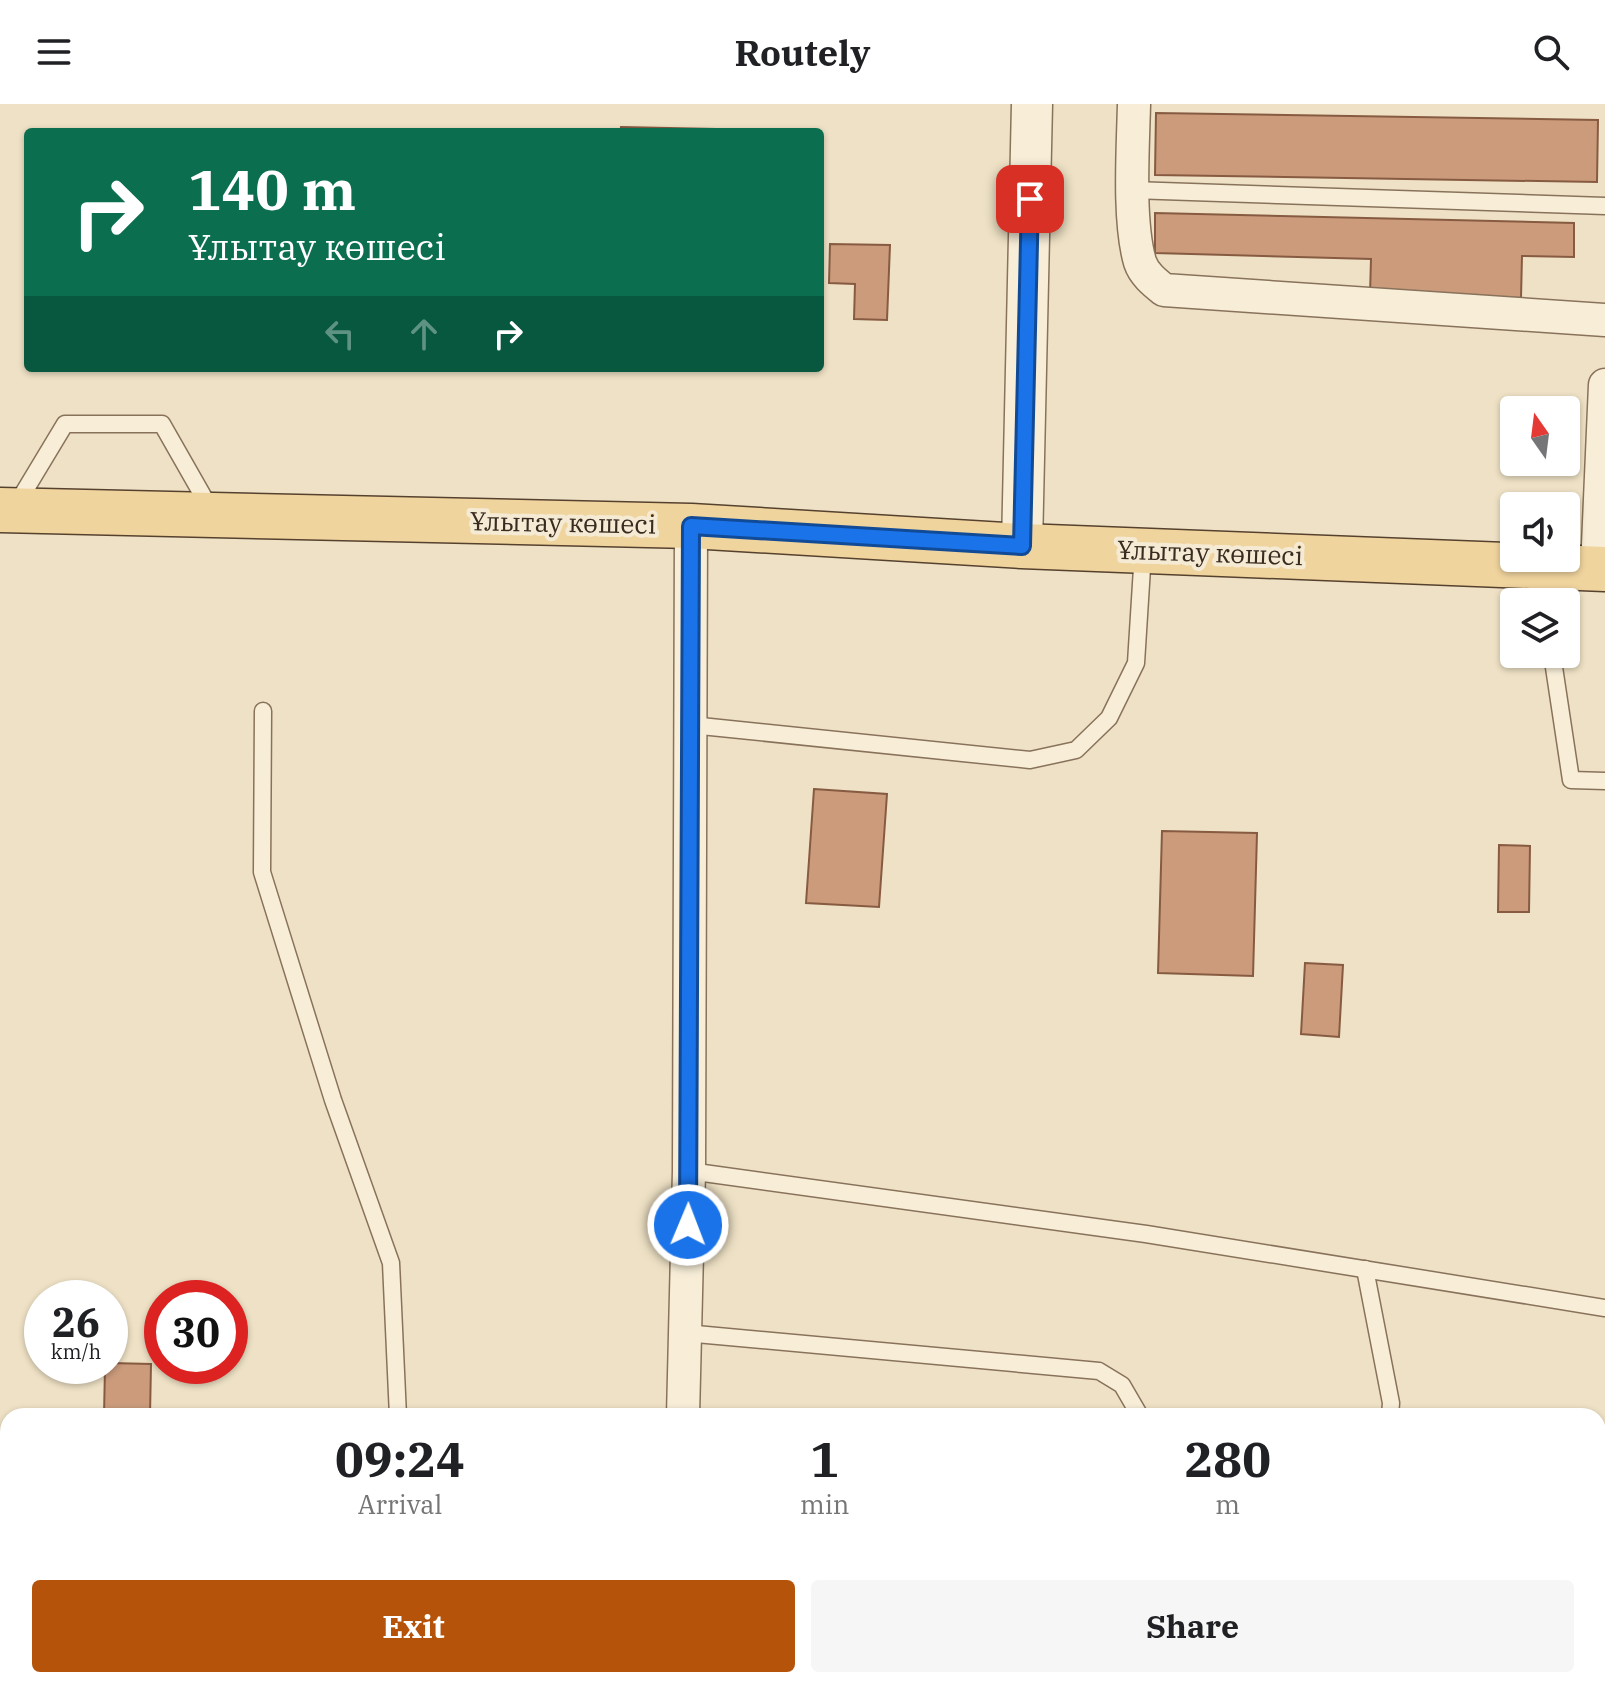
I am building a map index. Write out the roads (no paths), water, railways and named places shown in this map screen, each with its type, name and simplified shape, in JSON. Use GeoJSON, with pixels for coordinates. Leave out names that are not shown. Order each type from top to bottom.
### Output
{"type":"FeatureCollection","features":[{"type":"Feature","properties":{"kind":"main road","name":"Ұлытау көшесі"},"geometry":{"type":"LineString","coordinates":[[6,510],[691,526],[1143,551],[1541,584],[1601,569]]}},
{"type":"Feature","properties":{"kind":"street"},"geometry":{"type":"LineString","coordinates":[[1022,546],[1032,104]]}},
{"type":"Feature","properties":{"kind":"street"},"geometry":{"type":"LineString","coordinates":[[1134,104],[1132,190],[1140,262],[1150,279],[1164,290],[1605,320]]}},
{"type":"Feature","properties":{"kind":"street"},"geometry":{"type":"LineString","coordinates":[[1601,569],[1605,385]]}},
{"type":"Feature","properties":{"kind":"street"},"geometry":{"type":"LineString","coordinates":[[683,1408],[689,1171],[691,526]]}},
{"type":"Feature","properties":{"kind":"lane"},"geometry":{"type":"LineString","coordinates":[[1132,190],[1605,206]]}},
{"type":"Feature","properties":{"kind":"lane"},"geometry":{"type":"LineString","coordinates":[[6,510],[65,424],[162,424],[214,515]]}},
{"type":"Feature","properties":{"kind":"lane"},"geometry":{"type":"LineString","coordinates":[[691,725],[1030,760],[1076,750],[1109,718],[1136,663],[1143,551]]}},
{"type":"Feature","properties":{"kind":"lane"},"geometry":{"type":"LineString","coordinates":[[1554,668],[1571,780],[1605,781]]}},
{"type":"Feature","properties":{"kind":"lane"},"geometry":{"type":"LineString","coordinates":[[263,711],[262,872],[333,1100],[391,1263],[398,1408]]}},
{"type":"Feature","properties":{"kind":"lane"},"geometry":{"type":"LineString","coordinates":[[689,1171],[1146,1234],[1605,1308]]}},
{"type":"Feature","properties":{"kind":"lane"},"geometry":{"type":"LineString","coordinates":[[1365,1269],[1391,1408]]}},
{"type":"Feature","properties":{"kind":"lane"},"geometry":{"type":"LineString","coordinates":[[685,1333],[1099,1371],[1122,1385],[1135,1408]]}}]}
